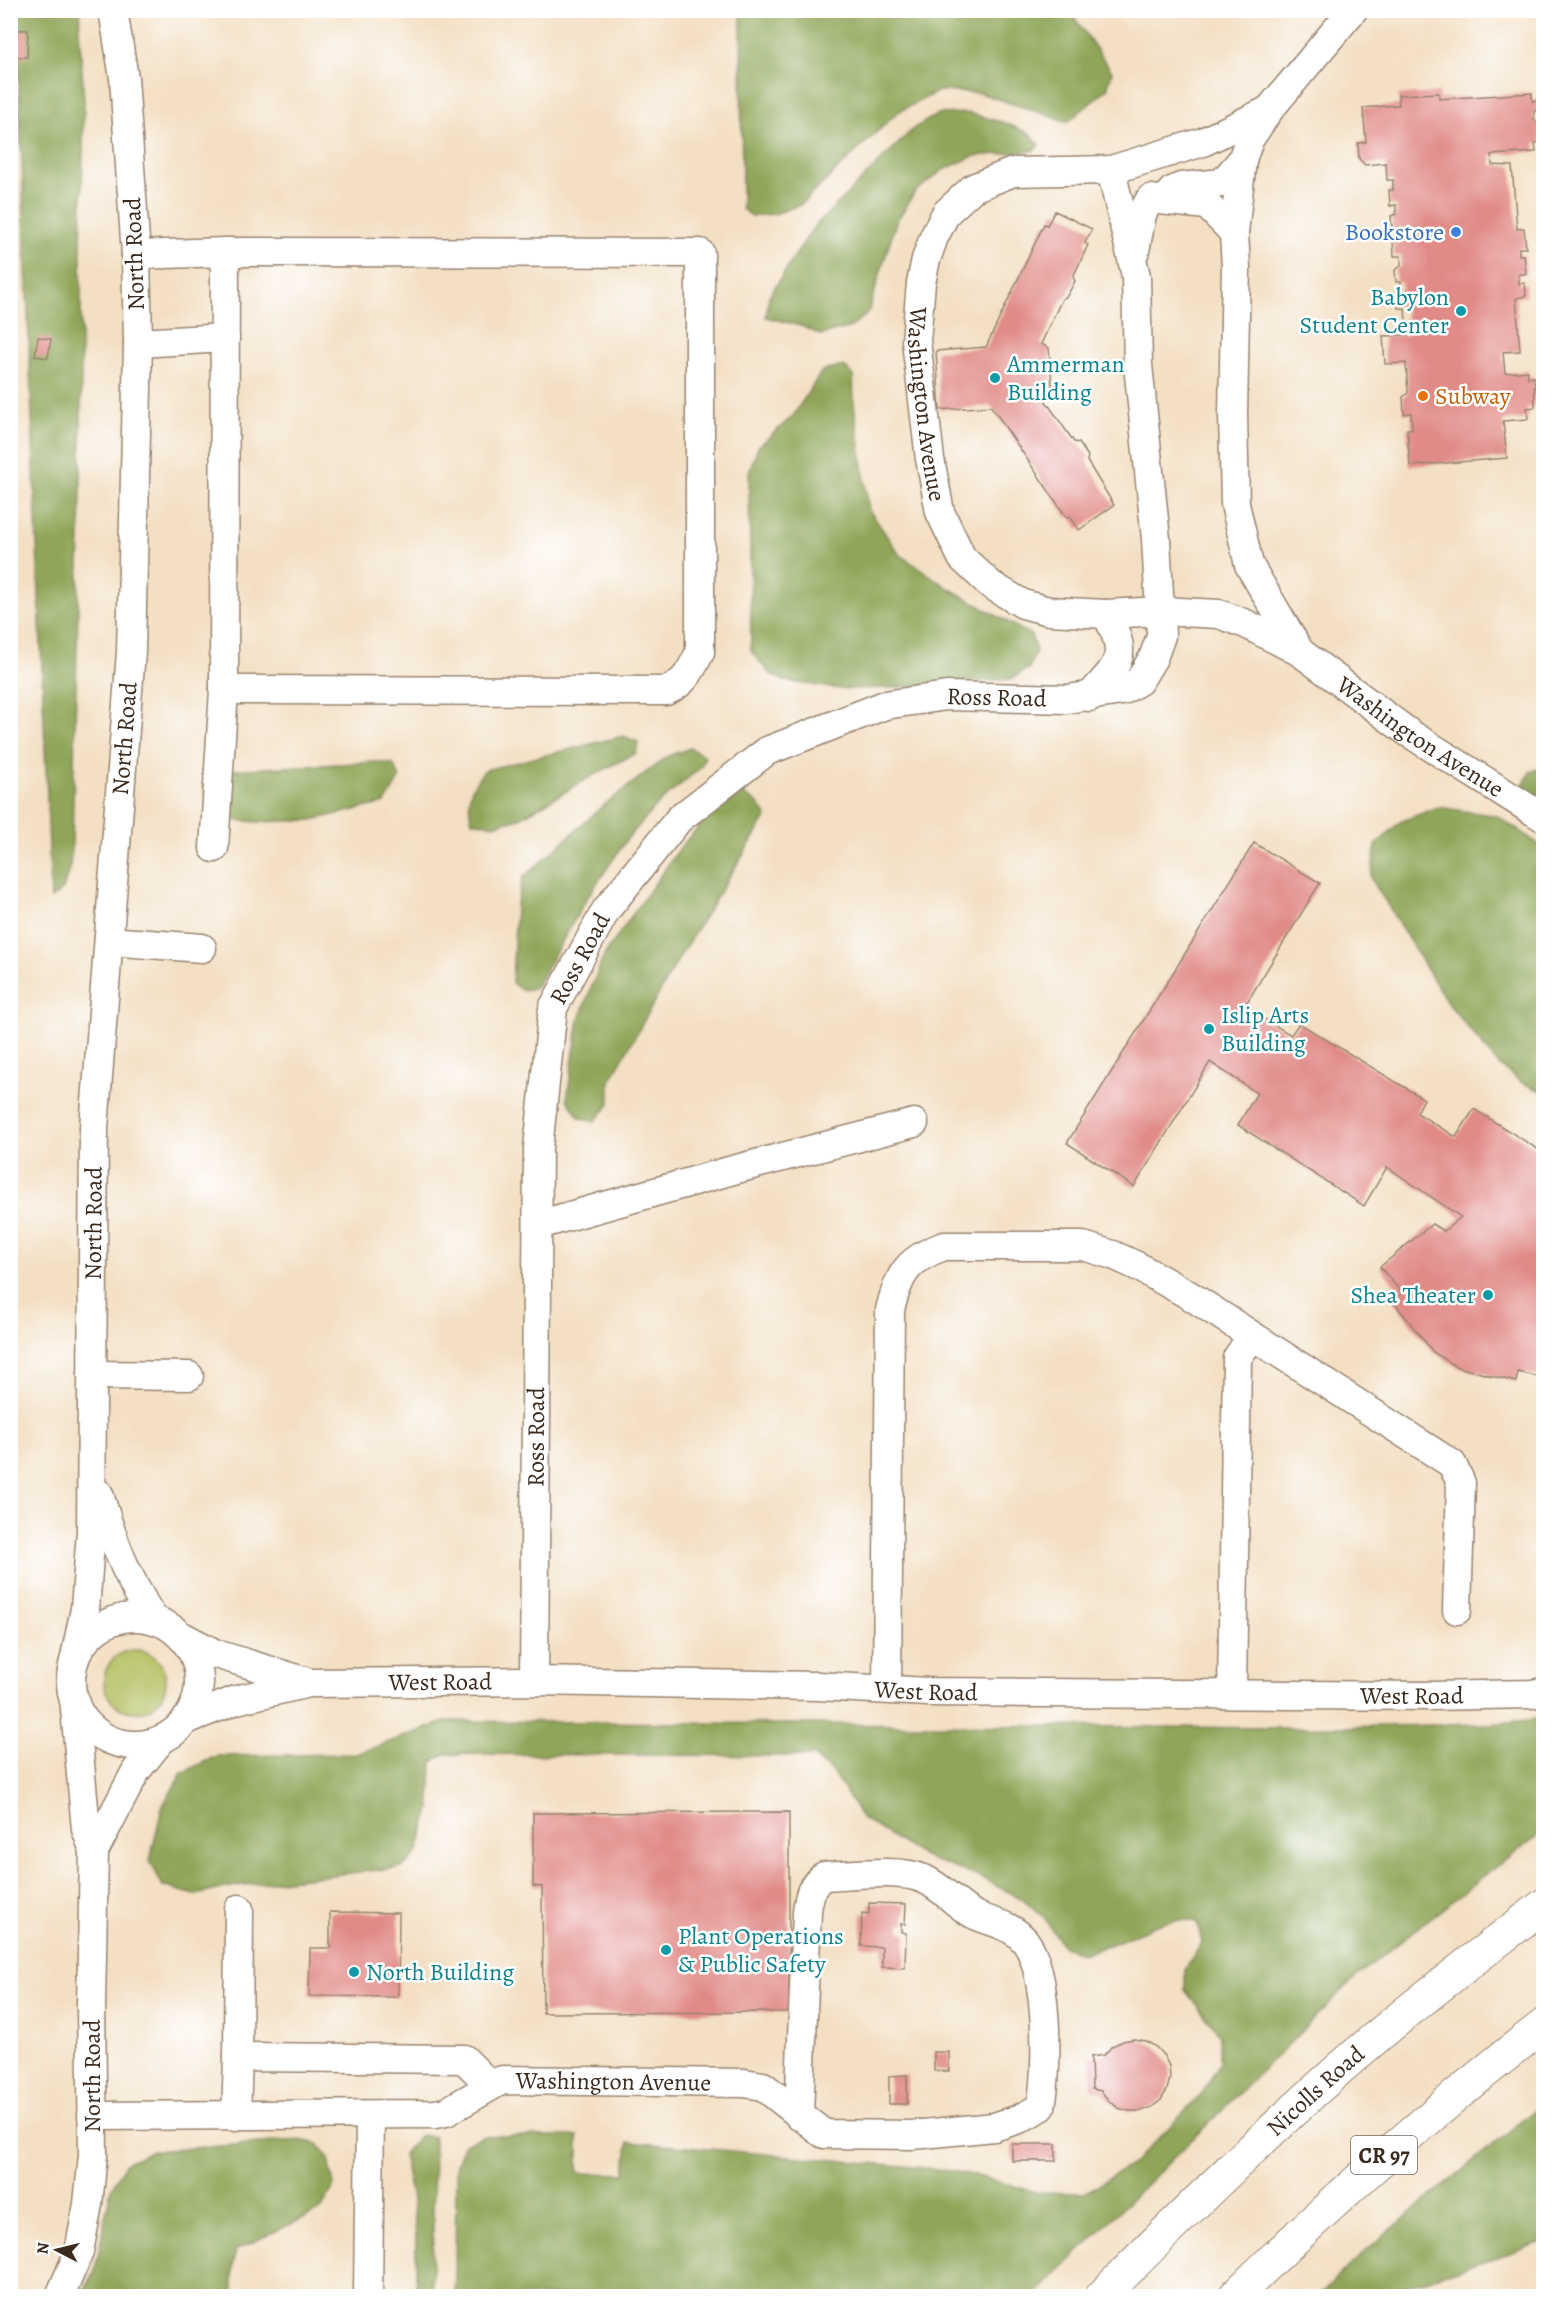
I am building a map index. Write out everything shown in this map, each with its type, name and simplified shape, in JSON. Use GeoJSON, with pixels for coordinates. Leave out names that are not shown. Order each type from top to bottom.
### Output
{"type":"FeatureCollection","features":[{"type":"Feature","properties":{"kind":"highway","name":"Nicolls Road"},"geometry":{"type":"LineString","coordinates":[[1102,2296],[1252,2149],[1339,2070],[1430,1994],[1544,1905]]}},
{"type":"Feature","properties":{"kind":"highway","name":"CR 97"},"geometry":{"type":"LineString","coordinates":[[1235,2296],[1353,2182],[1430,2116],[1544,2025]]}},
{"type":"Feature","properties":{"kind":"street","name":"North Road"},"geometry":{"type":"LineString","coordinates":[[74,1662],[85,1609],[92,1469],[94,1128],[131,652],[138,343],[136,255],[124,78],[113,10]]}},
{"type":"Feature","properties":{"kind":"street","name":"Washington Avenue"},"geometry":{"type":"LineString","coordinates":[[1300,652],[1249,565],[1235,504],[1233,414],[1236,267],[1234,233],[1242,160],[1250,140],[1269,110],[1353,10]]}},
{"type":"Feature","properties":{"kind":"street","name":"Washington Avenue"},"geometry":{"type":"LineString","coordinates":[[1269,110],[1203,142],[1111,170],[1013,172],[973,188],[946,213],[926,259],[921,283],[916,341],[930,459],[940,512],[962,558],[991,585],[1023,603],[1049,611],[1106,614],[1160,611],[1219,614],[1246,624],[1300,652],[1409,733],[1544,818]]}},
{"type":"Feature","properties":{"kind":"street"},"geometry":{"type":"LineString","coordinates":[[1133,259],[1142,214],[1150,199],[1181,187],[1222,183],[1242,160]]}},
{"type":"Feature","properties":{"kind":"street"},"geometry":{"type":"LineString","coordinates":[[1111,170],[1136,276],[1138,365],[1156,539],[1160,611]]}},
{"type":"Feature","properties":{"kind":"street"},"geometry":{"type":"LineString","coordinates":[[1150,199],[1207,205],[1234,233]]}},
{"type":"Feature","properties":{"kind":"street"},"geometry":{"type":"LineString","coordinates":[[214,848],[224,690],[225,252]]}},
{"type":"Feature","properties":{"kind":"street"},"geometry":{"type":"LineString","coordinates":[[136,255],[225,252],[700,253],[700,652],[689,676],[678,686],[666,691],[224,690]]}},
{"type":"Feature","properties":{"kind":"street"},"geometry":{"type":"LineString","coordinates":[[138,343],[225,338]]}},
{"type":"Feature","properties":{"kind":"street","name":"Ross Road"},"geometry":{"type":"LineString","coordinates":[[534,1681],[538,1148],[553,1008],[606,910],[680,819],[767,751],[885,705],[947,696],[1067,699],[1122,691],[1139,681],[1153,658],[1161,636],[1160,611]]}},
{"type":"Feature","properties":{"kind":"street"},"geometry":{"type":"LineString","coordinates":[[1089,697],[1116,667],[1120,648],[1116,632],[1106,614]]}},
{"type":"Feature","properties":{"kind":"street"},"geometry":{"type":"LineString","coordinates":[[109,941],[202,948]]}},
{"type":"Feature","properties":{"kind":"street"},"geometry":{"type":"LineString","coordinates":[[538,1225],[658,1190],[914,1123]]}},
{"type":"Feature","properties":{"kind":"street"},"geometry":{"type":"LineString","coordinates":[[887,1689],[890,1310],[896,1288],[907,1268],[922,1254],[944,1246],[1083,1246],[1113,1255],[1189,1295],[1452,1464],[1461,1483],[1457,1610]]}},
{"type":"Feature","properties":{"kind":"street"},"geometry":{"type":"LineString","coordinates":[[1232,1694],[1238,1358],[1252,1336]]}},
{"type":"Feature","properties":{"kind":"street"},"geometry":{"type":"LineString","coordinates":[[92,1375],[189,1376]]}},
{"type":"Feature","properties":{"kind":"street","name":"North Road"},"geometry":{"type":"LineString","coordinates":[[92,1469],[118,1555],[129,1580],[154,1620]]}},
{"type":"Feature","properties":{"kind":"street"},"geometry":{"type":"LineString","coordinates":[[141,1617],[162,1623],[180,1635],[193,1653],[199,1674],[198,1695],[191,1713],[180,1727],[162,1739],[148,1744],[129,1745],[111,1741],[96,1732],[83,1718],[74,1698],[71,1683],[74,1662],[84,1642],[100,1627],[120,1619],[141,1617]]}},
{"type":"Feature","properties":{"kind":"street","name":"West Road"},"geometry":{"type":"LineString","coordinates":[[180,1635],[216,1654],[309,1683]]}},
{"type":"Feature","properties":{"kind":"street","name":"West Road"},"geometry":{"type":"LineString","coordinates":[[186,1720],[236,1700],[309,1683],[534,1681],[887,1689],[928,1692],[1431,1696],[1544,1692]]}},
{"type":"Feature","properties":{"kind":"street","name":"North Road"},"geometry":{"type":"LineString","coordinates":[[60,2296],[79,2252],[88,2204],[93,2155],[94,1851],[86,1829],[74,1698]]}},
{"type":"Feature","properties":{"kind":"street","name":"North Road"},"geometry":{"type":"LineString","coordinates":[[94,1851],[136,1771],[162,1739]]}},
{"type":"Feature","properties":{"kind":"street","name":"Washington Avenue"},"geometry":{"type":"LineString","coordinates":[[92,2116],[435,2114],[446,2112],[502,2080],[744,2083],[763,2086],[776,2095],[800,2116],[824,2134],[913,2135],[994,2127],[1019,2119],[1041,2108],[1047,2059],[1045,2020],[1032,1952],[1025,1940],[994,1920],[972,1914],[924,1879],[891,1873],[824,1876],[817,1881],[809,1896],[800,2116]]}},
{"type":"Feature","properties":{"kind":"street"},"geometry":{"type":"LineString","coordinates":[[236,2116],[239,1909]]}},
{"type":"Feature","properties":{"kind":"street"},"geometry":{"type":"LineString","coordinates":[[238,2057],[464,2059],[490,2085]]}},
{"type":"Feature","properties":{"kind":"street"},"geometry":{"type":"LineString","coordinates":[[368,2296],[370,2115]]}},
{"type":"Feature","properties":{"kind":"green space"},"geometry":{"type":"Polygon","coordinates":[[[16,11],[81,11],[79,27],[84,100],[81,247],[81,495],[72,843],[70,866],[63,889],[51,899],[16,11]]]}},
{"type":"Feature","properties":{"kind":"green space"},"geometry":{"type":"Polygon","coordinates":[[[741,11],[1070,11],[1112,72],[1107,89],[1068,122],[980,93],[939,91],[898,112],[800,205],[774,214],[752,216],[742,209],[741,11]]]}},
{"type":"Feature","properties":{"kind":"green space"},"geometry":{"type":"Polygon","coordinates":[[[968,113],[1005,123],[1031,134],[1039,145],[1033,151],[974,156],[943,170],[915,192],[896,222],[868,313],[851,327],[821,335],[801,326],[766,317],[769,296],[813,228],[914,128],[938,114],[968,113]]]}},
{"type":"Feature","properties":{"kind":"green space"},"geometry":{"type":"Polygon","coordinates":[[[844,366],[853,375],[854,404],[869,510],[899,554],[950,589],[1031,635],[1036,651],[1029,668],[1011,679],[890,688],[842,689],[784,681],[769,673],[751,651],[749,472],[758,447],[793,416],[822,371],[844,366]]]}},
{"type":"Feature","properties":{"kind":"green space"},"geometry":{"type":"Polygon","coordinates":[[[623,736],[638,742],[636,753],[520,818],[494,825],[472,821],[469,806],[470,794],[485,770],[623,736]]]}},
{"type":"Feature","properties":{"kind":"green space"},"geometry":{"type":"Polygon","coordinates":[[[690,748],[705,756],[701,767],[661,801],[627,839],[587,898],[535,988],[521,990],[512,983],[516,906],[523,878],[604,805],[668,756],[690,748]]]}},
{"type":"Feature","properties":{"kind":"green space"},"geometry":{"type":"Polygon","coordinates":[[[377,762],[393,764],[400,777],[385,803],[312,820],[258,822],[230,820],[207,801],[203,786],[211,771],[377,762]]]}},
{"type":"Feature","properties":{"kind":"green space"},"geometry":{"type":"Polygon","coordinates":[[[1543,768],[1543,803],[1521,789],[1531,771],[1543,768]]]}},
{"type":"Feature","properties":{"kind":"green space"},"geometry":{"type":"Polygon","coordinates":[[[743,794],[756,802],[767,816],[683,951],[610,1081],[610,1104],[594,1122],[579,1117],[567,1099],[579,1019],[604,955],[682,845],[716,809],[743,794]]]}},
{"type":"Feature","properties":{"kind":"green space"},"geometry":{"type":"Polygon","coordinates":[[[1438,807],[1497,816],[1543,847],[1543,1092],[1521,1082],[1498,1064],[1447,1002],[1371,878],[1376,845],[1400,822],[1438,807]]]}},
{"type":"Feature","properties":{"kind":"green space"},"geometry":{"type":"Polygon","coordinates":[[[129,1650],[141,1650],[157,1659],[164,1669],[166,1681],[164,1693],[157,1703],[141,1712],[129,1712],[118,1707],[109,1698],[104,1687],[104,1675],[109,1664],[118,1655],[129,1650]]]}},
{"type":"Feature","properties":{"kind":"green space"},"geometry":{"type":"Polygon","coordinates":[[[1543,1718],[1543,1832],[1356,1977],[1034,2296],[455,2296],[456,2167],[464,2144],[484,2136],[578,2136],[578,2173],[625,2174],[628,2142],[938,2169],[974,2175],[1036,2192],[1084,2193],[1134,2163],[1199,2097],[1220,2064],[1220,2035],[1185,1990],[1185,1970],[1202,1943],[1197,1922],[1176,1920],[1166,1922],[1081,1954],[1061,1944],[1045,1918],[1019,1897],[977,1876],[924,1857],[862,1818],[834,1774],[814,1756],[445,1754],[432,1762],[430,1809],[418,1851],[403,1867],[235,1886],[195,1895],[163,1886],[150,1861],[162,1807],[182,1773],[216,1756],[356,1754],[447,1721],[1282,1728],[1491,1724],[1543,1718]]]}},
{"type":"Feature","properties":{"kind":"green space"},"geometry":{"type":"Polygon","coordinates":[[[1543,2103],[1543,2242],[1376,2296],[1318,2296],[1370,2247],[1543,2103]]]}},
{"type":"Feature","properties":{"kind":"green space"},"geometry":{"type":"Polygon","coordinates":[[[420,2135],[434,2137],[432,2296],[416,2296],[416,2233],[403,2155],[420,2135]]]}},
{"type":"Feature","properties":{"kind":"green space"},"geometry":{"type":"Polygon","coordinates":[[[299,2140],[318,2144],[329,2159],[334,2186],[321,2210],[236,2250],[233,2266],[233,2296],[80,2296],[94,2274],[111,2189],[126,2162],[153,2151],[299,2140]]]}},
{"type":"Feature","properties":{"kind":"building"},"geometry":{"type":"Polygon","coordinates":[[[10,30],[28,30],[27,57],[10,57],[10,30]]]}},
{"type":"Feature","properties":{"kind":"building","name":"Babylon Student Center"},"geometry":{"type":"Polygon","coordinates":[[[1439,93],[1439,99],[1532,93],[1532,101],[1538,100],[1539,109],[1534,111],[1534,119],[1540,127],[1541,142],[1535,143],[1536,152],[1491,155],[1492,165],[1512,166],[1517,229],[1524,228],[1526,248],[1519,248],[1519,255],[1524,255],[1526,274],[1519,274],[1519,284],[1525,283],[1526,296],[1516,298],[1520,351],[1503,352],[1505,373],[1528,371],[1528,378],[1534,377],[1535,407],[1527,408],[1528,419],[1503,421],[1507,458],[1410,466],[1407,429],[1412,429],[1411,413],[1404,414],[1403,397],[1408,393],[1406,363],[1385,364],[1383,336],[1407,335],[1405,308],[1398,308],[1397,292],[1402,289],[1401,282],[1396,282],[1395,270],[1401,266],[1401,256],[1394,256],[1393,241],[1398,241],[1397,230],[1392,231],[1391,216],[1396,214],[1396,205],[1390,206],[1389,190],[1393,190],[1393,180],[1387,180],[1386,163],[1365,165],[1359,159],[1358,143],[1366,142],[1363,108],[1399,105],[1398,95],[1439,93]]]}},
{"type":"Feature","properties":{"kind":"building","name":"Ammerman Building"},"geometry":{"type":"Polygon","coordinates":[[[1055,211],[1092,229],[1085,243],[1088,245],[1073,277],[1075,281],[1067,296],[1062,299],[1041,344],[1049,348],[1053,395],[1045,400],[1074,442],[1079,443],[1088,456],[1087,461],[1114,505],[1079,530],[1070,516],[1067,518],[991,406],[940,410],[936,351],[986,347],[1044,224],[1047,225],[1055,211]]]}},
{"type":"Feature","properties":{"kind":"building"},"geometry":{"type":"Polygon","coordinates":[[[38,337],[51,339],[48,358],[35,356],[38,337]]]}},
{"type":"Feature","properties":{"kind":"building","name":"Islip Arts Building"},"geometry":{"type":"Polygon","coordinates":[[[1254,843],[1320,883],[1244,1007],[1291,1035],[1299,1023],[1424,1099],[1417,1113],[1456,1137],[1474,1109],[1544,1153],[1544,1378],[1518,1372],[1516,1382],[1457,1367],[1433,1352],[1393,1301],[1402,1293],[1380,1267],[1432,1224],[1444,1231],[1461,1217],[1387,1167],[1364,1206],[1238,1125],[1257,1093],[1210,1062],[1134,1187],[1067,1143],[1254,843]]]}},
{"type":"Feature","properties":{"kind":"building","name":"Plant Operations & Public Safety"},"geometry":{"type":"Polygon","coordinates":[[[789,1812],[789,2012],[543,2013],[542,1887],[533,1886],[533,1813],[789,1812]]]}},
{"type":"Feature","properties":{"kind":"building"},"geometry":{"type":"Polygon","coordinates":[[[869,1903],[906,1904],[905,1924],[901,1924],[901,1932],[906,1933],[905,1968],[882,1967],[882,1947],[861,1946],[862,1913],[869,1914],[869,1903]]]}},
{"type":"Feature","properties":{"kind":"building","name":"North Building"},"geometry":{"type":"Polygon","coordinates":[[[330,1912],[399,1913],[398,1997],[309,1996],[310,1948],[330,1948],[330,1912]]]}},
{"type":"Feature","properties":{"kind":"building"},"geometry":{"type":"Polygon","coordinates":[[[1134,2039],[1146,2041],[1156,2047],[1169,2066],[1170,2078],[1161,2100],[1141,2111],[1118,2108],[1101,2091],[1092,2089],[1091,2057],[1104,2055],[1112,2046],[1134,2039]]]}},
{"type":"Feature","properties":{"kind":"building"},"geometry":{"type":"Polygon","coordinates":[[[934,2052],[949,2052],[949,2071],[934,2071],[934,2052]]]}},
{"type":"Feature","properties":{"kind":"building"},"geometry":{"type":"Polygon","coordinates":[[[907,2075],[907,2104],[889,2104],[889,2076],[907,2075]]]}},
{"type":"Feature","properties":{"kind":"building"},"geometry":{"type":"Polygon","coordinates":[[[1012,2144],[1056,2144],[1056,2161],[1012,2161],[1012,2144]]]}},
{"type":"Feature","properties":{"kind":"place","name":"Bookstore"},"geometry":{"type":"Point","coordinates":[1456,232]}},
{"type":"Feature","properties":{"kind":"place","name":"Babylon Student Center"},"geometry":{"type":"Point","coordinates":[1461,311]}},
{"type":"Feature","properties":{"kind":"place","name":"Ammerman Building"},"geometry":{"type":"Point","coordinates":[995,378]}},
{"type":"Feature","properties":{"kind":"place","name":"Subway"},"geometry":{"type":"Point","coordinates":[1423,396]}},
{"type":"Feature","properties":{"kind":"place","name":"Islip Arts Building"},"geometry":{"type":"Point","coordinates":[1209,1029]}},
{"type":"Feature","properties":{"kind":"place","name":"Shea Theater"},"geometry":{"type":"Point","coordinates":[1488,1295]}},
{"type":"Feature","properties":{"kind":"place","name":"Plant Operations & Public Safety"},"geometry":{"type":"Point","coordinates":[666,1950]}},
{"type":"Feature","properties":{"kind":"place","name":"North Building"},"geometry":{"type":"Point","coordinates":[354,1972]}}]}
